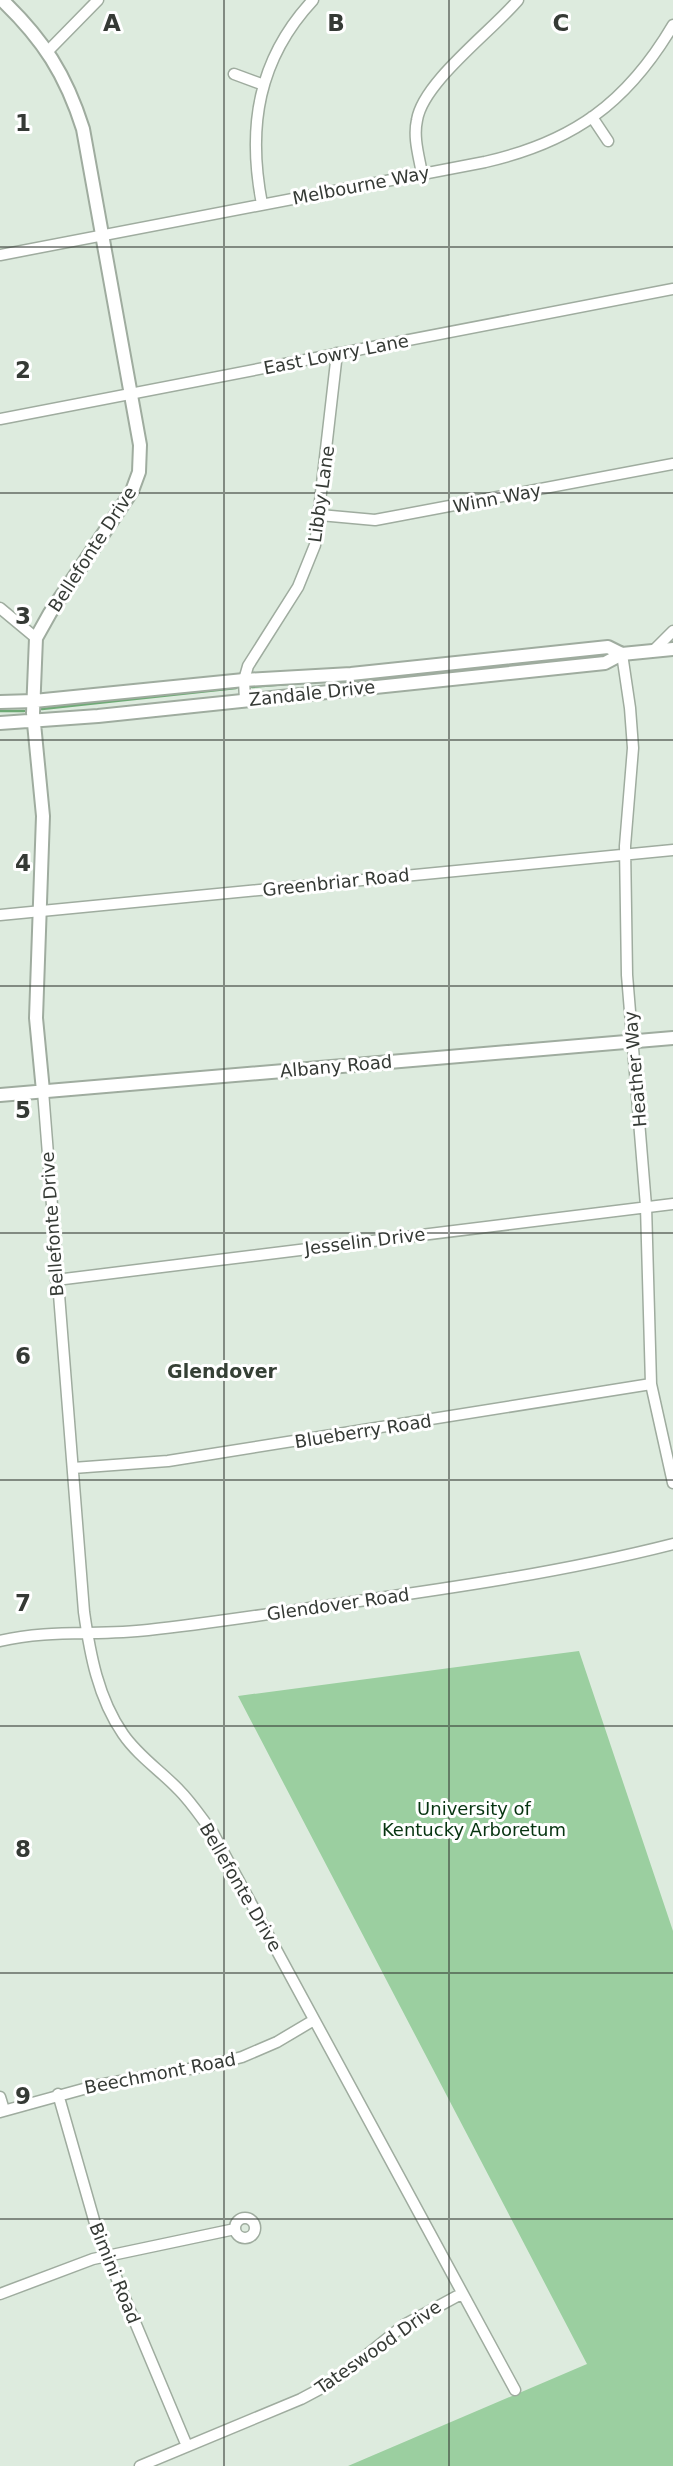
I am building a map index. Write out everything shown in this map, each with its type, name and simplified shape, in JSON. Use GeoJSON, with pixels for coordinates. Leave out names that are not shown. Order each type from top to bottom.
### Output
{"type":"FeatureCollection","features":[{"type":"Feature","properties":{"kind":"street","name":"Bellefonte Drive"},"geometry":{"type":"LineString","coordinates":[[2,0],[33,31],[48,51],[67,86],[83,129],[140,445],[137,481],[36,638],[34,722],[43,816],[36,1018],[88,1634],[101,1689],[113,1718],[136,1751],[179,1790],[212,1833],[515,2390]]}},
{"type":"Feature","properties":{"kind":"street"},"geometry":{"type":"LineString","coordinates":[[48,51],[98,0]]}},
{"type":"Feature","properties":{"kind":"street"},"geometry":{"type":"LineString","coordinates":[[262,204],[255,146],[259,103],[284,37],[313,0]]}},
{"type":"Feature","properties":{"kind":"street"},"geometry":{"type":"LineString","coordinates":[[422,174],[416,131],[422,105],[445,75],[518,0]]}},
{"type":"Feature","properties":{"kind":"street","name":"Melbourne Way"},"geometry":{"type":"LineString","coordinates":[[0,255],[515,155],[563,136],[611,103],[643,71],[673,24]]}},
{"type":"Feature","properties":{"kind":"street"},"geometry":{"type":"LineString","coordinates":[[234,74],[264,85]]}},
{"type":"Feature","properties":{"kind":"street"},"geometry":{"type":"LineString","coordinates":[[592,117],[608,141]]}},
{"type":"Feature","properties":{"kind":"street","name":"East Lowry Lane"},"geometry":{"type":"LineString","coordinates":[[0,418],[673,289]]}},
{"type":"Feature","properties":{"kind":"street","name":"Libby Lane"},"geometry":{"type":"LineString","coordinates":[[243,680],[247,666],[306,573],[315,545],[337,353]]}},
{"type":"Feature","properties":{"kind":"street","name":"Winn Way"},"geometry":{"type":"LineString","coordinates":[[320,515],[375,520],[673,464]]}},
{"type":"Feature","properties":{"kind":"street"},"geometry":{"type":"LineString","coordinates":[[0,608],[36,638]]}},
{"type":"Feature","properties":{"kind":"street"},"geometry":{"type":"LineString","coordinates":[[653,651],[673,631]]}},
{"type":"Feature","properties":{"kind":"street","name":"Zandale Drive"},"geometry":{"type":"LineString","coordinates":[[0,702],[243,680],[351,674],[608,647],[622,654]]}},
{"type":"Feature","properties":{"kind":"street","name":"Zandale Drive"},"geometry":{"type":"LineString","coordinates":[[0,723],[34,722],[605,663],[622,654],[673,649]]}},
{"type":"Feature","properties":{"kind":"street","name":"Heather Way"},"geometry":{"type":"LineString","coordinates":[[622,654],[633,748],[626,854],[627,962],[646,1206],[651,1384],[673,1483]]}},
{"type":"Feature","properties":{"kind":"street"},"geometry":{"type":"LineString","coordinates":[[243,680],[245,700]]}},
{"type":"Feature","properties":{"kind":"street","name":"Greenbriar Road"},"geometry":{"type":"LineString","coordinates":[[0,915],[673,850]]}},
{"type":"Feature","properties":{"kind":"street","name":"Albany Road"},"geometry":{"type":"LineString","coordinates":[[0,1095],[673,1038]]}},
{"type":"Feature","properties":{"kind":"street","name":"Jesselin Drive"},"geometry":{"type":"LineString","coordinates":[[57,1280],[673,1204]]}},
{"type":"Feature","properties":{"kind":"street","name":"Blueberry Road"},"geometry":{"type":"LineString","coordinates":[[73,1468],[181,1459],[651,1384]]}},
{"type":"Feature","properties":{"kind":"street","name":"Glendover Road"},"geometry":{"type":"LineString","coordinates":[[0,1640],[50,1634],[148,1630],[548,1573],[673,1544]]}},
{"type":"Feature","properties":{"kind":"street","name":"Beechmont Road"},"geometry":{"type":"LineString","coordinates":[[2,2111],[98,2085],[212,2065],[242,2057],[277,2042],[314,2020]]}},
{"type":"Feature","properties":{"kind":"street","name":"Bimini Road"},"geometry":{"type":"LineString","coordinates":[[58,2094],[91,2214],[187,2446]]}},
{"type":"Feature","properties":{"kind":"street"},"geometry":{"type":"LineString","coordinates":[[0,2097],[2,2111]]}},
{"type":"Feature","properties":{"kind":"street"},"geometry":{"type":"LineString","coordinates":[[0,2294],[107,2256],[235,2229]]}},
{"type":"Feature","properties":{"kind":"street","name":"Tateswood Drive"},"geometry":{"type":"LineString","coordinates":[[140,2466],[301,2399],[333,2382],[404,2325],[461,2294]]}},
{"type":"Feature","properties":{"kind":"green space","name":"University of Kentucky Arboretum"},"geometry":{"type":"Polygon","coordinates":[[[579,1651],[673,1931],[673,2466],[348,2466],[587,2364],[238,1696],[579,1651]]]}},
{"type":"Feature","properties":{"kind":"waterway"},"geometry":{"type":"LineString","coordinates":[[463,668],[606,655]]}},
{"type":"Feature","properties":{"kind":"waterway"},"geometry":{"type":"LineString","coordinates":[[252,687],[310,682]]}},
{"type":"Feature","properties":{"kind":"waterway"},"geometry":{"type":"LineString","coordinates":[[42,709],[236,688]]}},
{"type":"Feature","properties":{"kind":"waterway"},"geometry":{"type":"LineString","coordinates":[[0,711],[24,711]]}},
{"type":"Feature","properties":{"kind":"district","name":"Glendover"},"geometry":{"type":"Point","coordinates":[222,1371]}}]}
